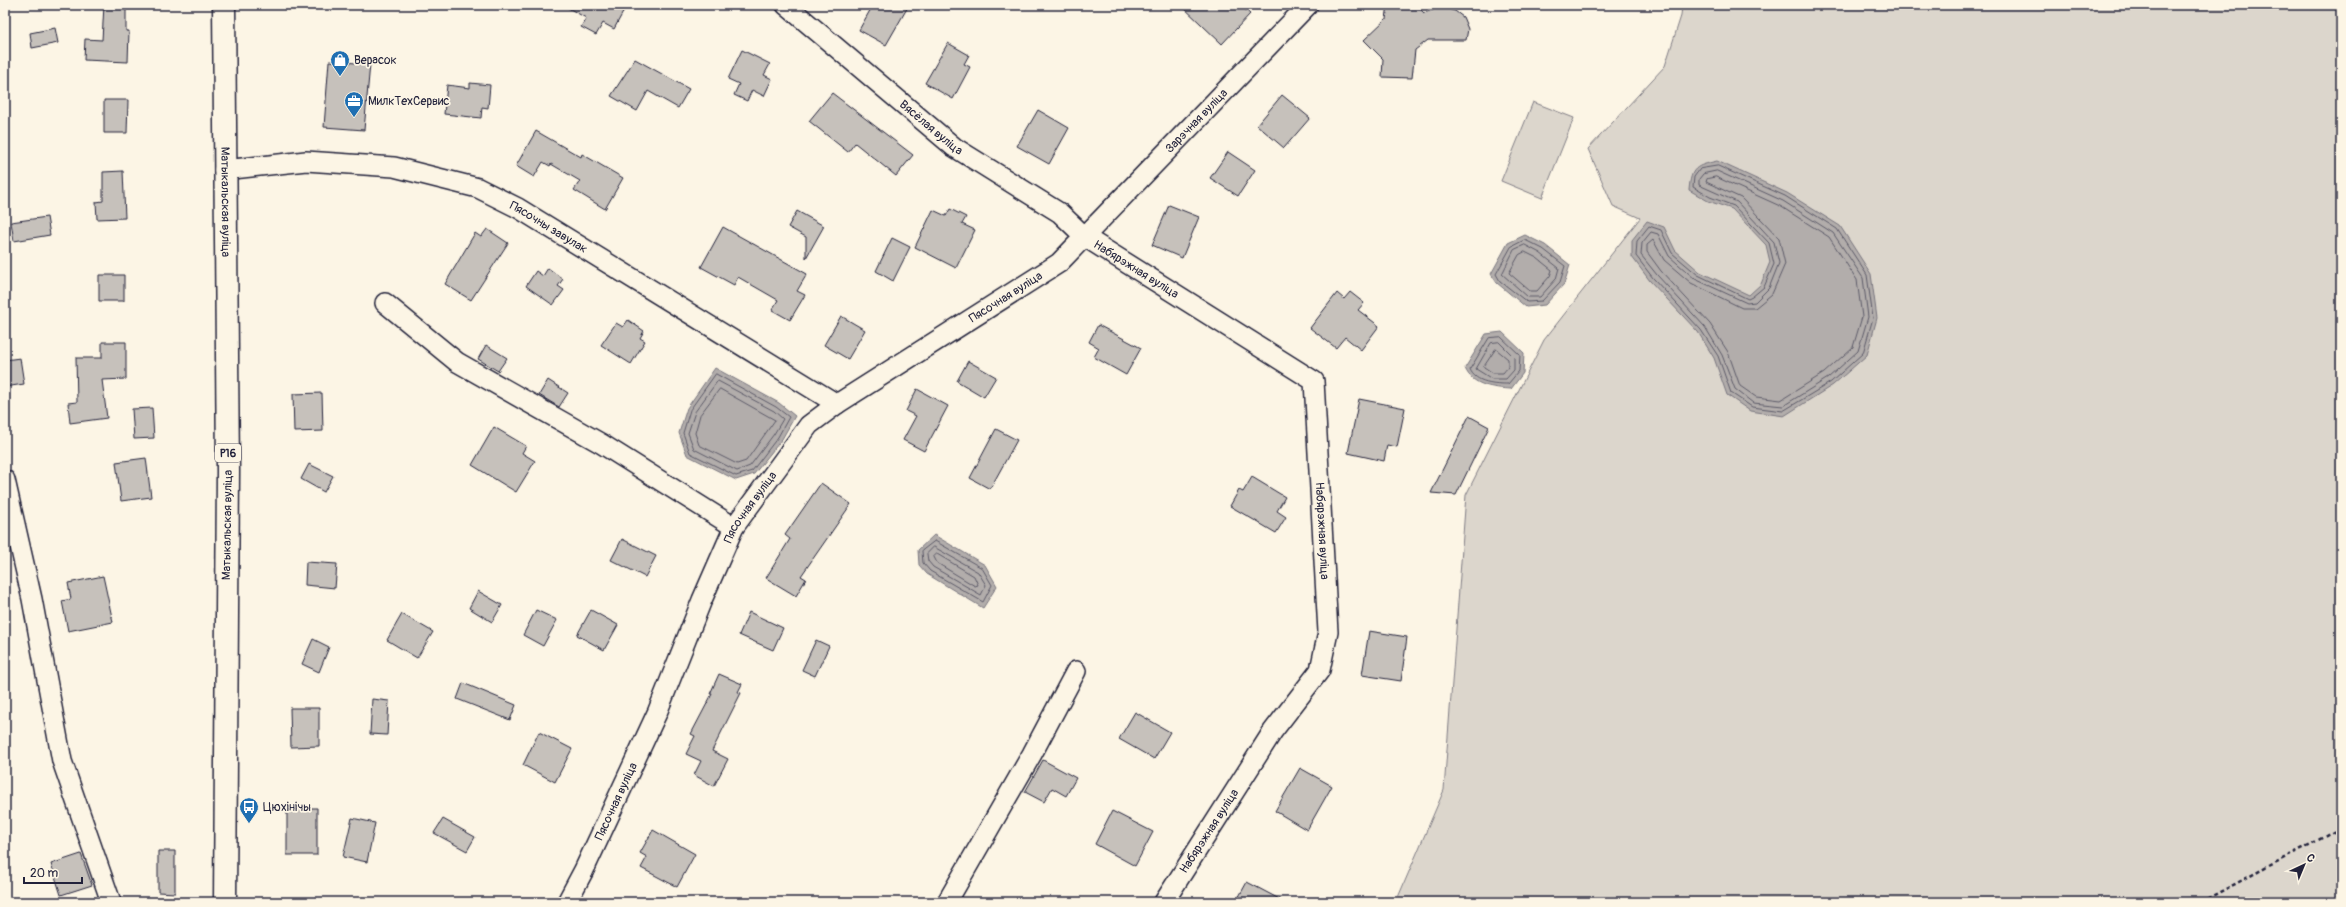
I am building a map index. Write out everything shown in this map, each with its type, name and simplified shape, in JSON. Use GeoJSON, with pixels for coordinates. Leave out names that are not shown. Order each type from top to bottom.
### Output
{"type":"FeatureCollection","features":[{"type":"Feature","properties":{"kind":"main road","name":"Матыкальская вуліца"},"geometry":{"type":"LineString","coordinates":[[224,5],[224,170],[228,471],[224,902]]}},
{"type":"Feature","properties":{"kind":"street","name":"Вясёлая вуліца"},"geometry":{"type":"LineString","coordinates":[[786,5],[954,147],[1060,213],[1085,237]]}},
{"type":"Feature","properties":{"kind":"street","name":"Зарэчная вуліца"},"geometry":{"type":"LineString","coordinates":[[1085,237],[1308,5]]}},
{"type":"Feature","properties":{"kind":"street","name":"Пясочны завулак"},"geometry":{"type":"LineString","coordinates":[[224,170],[306,161],[394,167],[478,188],[518,208],[837,404]]}},
{"type":"Feature","properties":{"kind":"street","name":"Пясочная вуліца"},"geometry":{"type":"LineString","coordinates":[[566,902],[584,870],[657,713],[702,600],[734,527],[809,425],[837,404],[1059,263],[1085,237]]}},
{"type":"Feature","properties":{"kind":"street","name":"Набярэжная вуліца"},"geometry":{"type":"LineString","coordinates":[[1085,237],[1314,380],[1328,632],[1320,670],[1273,731],[1164,902]]}},
{"type":"Feature","properties":{"kind":"street"},"geometry":{"type":"LineString","coordinates":[[385,303],[457,362],[602,444],[734,527]]}},
{"type":"Feature","properties":{"kind":"street"},"geometry":{"type":"LineString","coordinates":[[5,480],[32,599],[62,761],[111,902]]}},
{"type":"Feature","properties":{"kind":"street"},"geometry":{"type":"LineString","coordinates":[[947,902],[1032,754],[1076,671]]}},
{"type":"Feature","properties":{"kind":"path"},"geometry":{"type":"LineString","coordinates":[[2201,902],[2341,828]]}},
{"type":"Feature","properties":{"kind":"shaded area"},"geometry":{"type":"Polygon","coordinates":[[[1682,5],[2341,5],[2341,902],[1396,902],[1444,790],[1466,495],[1544,340],[1640,218],[1613,206],[1588,149],[1665,66],[1681,16],[1682,5]]]}},
{"type":"Feature","properties":{"kind":"shaded area"},"geometry":{"type":"Polygon","coordinates":[[[1533,102],[1574,118],[1542,198],[1501,181],[1533,102]]]}},
{"type":"Feature","properties":{"kind":"water"},"geometry":{"type":"Polygon","coordinates":[[[1717,161],[1787,193],[1840,226],[1871,274],[1877,318],[1867,355],[1833,385],[1784,416],[1750,411],[1727,395],[1714,358],[1698,332],[1650,281],[1632,257],[1632,240],[1647,221],[1664,227],[1675,250],[1700,272],[1749,295],[1761,284],[1770,262],[1766,245],[1732,209],[1708,201],[1689,190],[1693,172],[1699,166],[1717,161]]]}},
{"type":"Feature","properties":{"kind":"water"},"geometry":{"type":"Polygon","coordinates":[[[1525,235],[1545,245],[1570,265],[1564,284],[1545,305],[1526,307],[1497,283],[1491,274],[1508,243],[1525,235]]]}},
{"type":"Feature","properties":{"kind":"water"},"geometry":{"type":"Polygon","coordinates":[[[1502,332],[1524,353],[1523,373],[1511,389],[1484,385],[1473,379],[1465,368],[1486,334],[1502,332]]]}},
{"type":"Feature","properties":{"kind":"water"},"geometry":{"type":"Polygon","coordinates":[[[715,368],[779,403],[795,416],[782,439],[754,474],[736,480],[687,455],[679,433],[687,408],[715,368]]]}},
{"type":"Feature","properties":{"kind":"water"},"geometry":{"type":"Polygon","coordinates":[[[934,535],[985,565],[997,586],[983,608],[927,574],[919,565],[918,550],[934,535]]]}},
{"type":"Feature","properties":{"kind":"building"},"geometry":{"type":"Polygon","coordinates":[[[104,5],[126,5],[126,31],[129,31],[128,62],[84,60],[85,39],[102,40],[104,5]]]}},
{"type":"Feature","properties":{"kind":"building"},"geometry":{"type":"Polygon","coordinates":[[[563,5],[627,5],[614,29],[603,23],[596,35],[581,27],[586,18],[563,5]]]}},
{"type":"Feature","properties":{"kind":"building"},"geometry":{"type":"Polygon","coordinates":[[[873,5],[909,5],[886,45],[859,30],[873,5]]]}},
{"type":"Feature","properties":{"kind":"building"},"geometry":{"type":"Polygon","coordinates":[[[1181,5],[1240,5],[1250,14],[1222,44],[1181,5]]]}},
{"type":"Feature","properties":{"kind":"building"},"geometry":{"type":"Polygon","coordinates":[[[1388,5],[1416,5],[1424,13],[1441,7],[1455,11],[1463,17],[1468,29],[1466,40],[1428,40],[1415,50],[1412,78],[1382,77],[1383,59],[1364,40],[1386,19],[1388,5]]]}},
{"type":"Feature","properties":{"kind":"building"},"geometry":{"type":"Polygon","coordinates":[[[55,28],[58,43],[32,48],[30,33],[55,28]]]}},
{"type":"Feature","properties":{"kind":"building"},"geometry":{"type":"Polygon","coordinates":[[[948,43],[969,55],[964,64],[970,67],[953,99],[925,83],[948,43]]]}},
{"type":"Feature","properties":{"kind":"building"},"geometry":{"type":"Polygon","coordinates":[[[742,50],[770,64],[764,75],[772,79],[764,96],[752,90],[747,101],[734,95],[739,84],[728,79],[742,50]]]}},
{"type":"Feature","properties":{"kind":"building"},"geometry":{"type":"Polygon","coordinates":[[[635,59],[689,89],[678,108],[648,91],[637,111],[611,96],[635,59]]]}},
{"type":"Feature","properties":{"kind":"building"},"geometry":{"type":"Polygon","coordinates":[[[329,61],[370,64],[364,130],[324,127],[329,61]]]}},
{"type":"Feature","properties":{"kind":"building"},"geometry":{"type":"Polygon","coordinates":[[[470,83],[490,85],[488,108],[482,107],[481,118],[444,114],[447,85],[470,88],[470,83]]]}},
{"type":"Feature","properties":{"kind":"building"},"geometry":{"type":"Polygon","coordinates":[[[832,93],[913,155],[896,176],[855,143],[848,152],[809,121],[832,93]]]}},
{"type":"Feature","properties":{"kind":"building"},"geometry":{"type":"Polygon","coordinates":[[[1282,95],[1310,118],[1284,148],[1257,125],[1282,95]]]}},
{"type":"Feature","properties":{"kind":"building"},"geometry":{"type":"Polygon","coordinates":[[[104,100],[128,100],[127,133],[104,133],[104,100]]]}},
{"type":"Feature","properties":{"kind":"building"},"geometry":{"type":"Polygon","coordinates":[[[1038,110],[1069,128],[1049,164],[1017,146],[1038,110]]]}},
{"type":"Feature","properties":{"kind":"building"},"geometry":{"type":"Polygon","coordinates":[[[536,131],[581,157],[582,154],[623,178],[605,209],[574,190],[580,181],[551,164],[550,166],[543,162],[534,177],[516,166],[536,131]]]}},
{"type":"Feature","properties":{"kind":"building"},"geometry":{"type":"Polygon","coordinates":[[[1228,152],[1255,170],[1238,196],[1210,178],[1228,152]]]}},
{"type":"Feature","properties":{"kind":"building"},"geometry":{"type":"Polygon","coordinates":[[[123,171],[125,218],[97,219],[96,202],[103,201],[103,172],[123,171]]]}},
{"type":"Feature","properties":{"kind":"building"},"geometry":{"type":"Polygon","coordinates":[[[1169,205],[1199,217],[1182,258],[1152,245],[1169,205]]]}},
{"type":"Feature","properties":{"kind":"building"},"geometry":{"type":"Polygon","coordinates":[[[950,209],[966,217],[962,224],[975,230],[956,268],[915,247],[933,210],[946,216],[950,209]]]}},
{"type":"Feature","properties":{"kind":"building"},"geometry":{"type":"Polygon","coordinates":[[[797,211],[824,226],[806,258],[806,237],[788,227],[797,211]]]}},
{"type":"Feature","properties":{"kind":"building"},"geometry":{"type":"Polygon","coordinates":[[[47,217],[50,235],[14,241],[11,222],[47,217]]]}},
{"type":"Feature","properties":{"kind":"building"},"geometry":{"type":"Polygon","coordinates":[[[723,227],[807,274],[797,291],[805,295],[790,320],[772,310],[778,300],[738,277],[734,285],[701,267],[723,227]]]}},
{"type":"Feature","properties":{"kind":"building"},"geometry":{"type":"Polygon","coordinates":[[[487,229],[508,243],[471,300],[445,284],[475,233],[481,237],[487,229]]]}},
{"type":"Feature","properties":{"kind":"building"},"geometry":{"type":"Polygon","coordinates":[[[892,238],[910,247],[893,281],[876,271],[892,238]]]}},
{"type":"Feature","properties":{"kind":"building"},"geometry":{"type":"Polygon","coordinates":[[[548,268],[563,279],[558,286],[564,290],[553,305],[526,286],[536,271],[543,276],[548,268]]]}},
{"type":"Feature","properties":{"kind":"building"},"geometry":{"type":"Polygon","coordinates":[[[99,275],[124,275],[124,301],[99,301],[99,275]]]}},
{"type":"Feature","properties":{"kind":"building"},"geometry":{"type":"Polygon","coordinates":[[[1350,292],[1364,303],[1358,310],[1379,326],[1361,350],[1345,337],[1336,348],[1310,328],[1337,293],[1344,299],[1350,292]]]}},
{"type":"Feature","properties":{"kind":"building"},"geometry":{"type":"Polygon","coordinates":[[[841,316],[865,330],[848,359],[824,345],[841,316]]]}},
{"type":"Feature","properties":{"kind":"building"},"geometry":{"type":"Polygon","coordinates":[[[628,320],[644,331],[640,338],[645,341],[631,364],[601,345],[616,323],[623,327],[628,320]]]}},
{"type":"Feature","properties":{"kind":"building"},"geometry":{"type":"Polygon","coordinates":[[[1098,325],[1141,348],[1126,375],[1094,357],[1099,348],[1089,342],[1098,325]]]}},
{"type":"Feature","properties":{"kind":"building"},"geometry":{"type":"Polygon","coordinates":[[[102,342],[126,342],[126,379],[102,380],[107,418],[70,423],[68,403],[77,402],[76,358],[102,358],[102,342]]]}},
{"type":"Feature","properties":{"kind":"building"},"geometry":{"type":"Polygon","coordinates":[[[486,345],[507,358],[498,371],[478,359],[486,345]]]}},
{"type":"Feature","properties":{"kind":"building"},"geometry":{"type":"Polygon","coordinates":[[[20,358],[24,384],[5,387],[5,360],[20,358]]]}},
{"type":"Feature","properties":{"kind":"building"},"geometry":{"type":"Polygon","coordinates":[[[968,361],[996,377],[984,397],[957,381],[968,361]]]}},
{"type":"Feature","properties":{"kind":"building"},"geometry":{"type":"Polygon","coordinates":[[[548,380],[568,393],[559,407],[539,395],[548,380]]]}},
{"type":"Feature","properties":{"kind":"building"},"geometry":{"type":"Polygon","coordinates":[[[917,389],[948,406],[924,451],[903,440],[916,416],[906,411],[917,389]]]}},
{"type":"Feature","properties":{"kind":"building"},"geometry":{"type":"Polygon","coordinates":[[[322,393],[323,431],[294,432],[293,394],[322,393]]]}},
{"type":"Feature","properties":{"kind":"building"},"geometry":{"type":"Polygon","coordinates":[[[1359,399],[1405,408],[1397,447],[1387,445],[1384,461],[1348,453],[1359,399]]]}},
{"type":"Feature","properties":{"kind":"building"},"geometry":{"type":"Polygon","coordinates":[[[152,408],[154,438],[134,439],[132,409],[152,408]]]}},
{"type":"Feature","properties":{"kind":"building"},"geometry":{"type":"Polygon","coordinates":[[[1469,416],[1489,427],[1456,495],[1431,493],[1469,416]]]}},
{"type":"Feature","properties":{"kind":"building"},"geometry":{"type":"Polygon","coordinates":[[[494,427],[526,446],[522,453],[535,461],[516,492],[472,465],[494,427]]]}},
{"type":"Feature","properties":{"kind":"building"},"geometry":{"type":"Polygon","coordinates":[[[996,429],[1017,440],[990,489],[970,478],[996,429]]]}},
{"type":"Feature","properties":{"kind":"building"},"geometry":{"type":"Polygon","coordinates":[[[146,458],[151,497],[121,501],[116,462],[146,458]]]}},
{"type":"Feature","properties":{"kind":"building"},"geometry":{"type":"Polygon","coordinates":[[[309,464],[333,476],[324,492],[301,479],[309,464]]]}},
{"type":"Feature","properties":{"kind":"building"},"geometry":{"type":"Polygon","coordinates":[[[1252,477],[1285,497],[1277,511],[1286,517],[1276,533],[1230,506],[1239,490],[1243,492],[1252,477]]]}},
{"type":"Feature","properties":{"kind":"building"},"geometry":{"type":"Polygon","coordinates":[[[821,483],[851,504],[801,576],[806,579],[796,596],[766,578],[790,539],[785,535],[821,483]]]}},
{"type":"Feature","properties":{"kind":"building"},"geometry":{"type":"Polygon","coordinates":[[[622,539],[656,556],[645,577],[611,560],[622,539]]]}},
{"type":"Feature","properties":{"kind":"building"},"geometry":{"type":"Polygon","coordinates":[[[306,562],[337,564],[335,588],[305,585],[306,562]]]}},
{"type":"Feature","properties":{"kind":"building"},"geometry":{"type":"Polygon","coordinates":[[[103,576],[113,622],[68,631],[62,601],[71,599],[68,583],[103,576]]]}},
{"type":"Feature","properties":{"kind":"building"},"geometry":{"type":"Polygon","coordinates":[[[478,591],[502,605],[492,622],[469,608],[478,591]]]}},
{"type":"Feature","properties":{"kind":"building"},"geometry":{"type":"Polygon","coordinates":[[[536,610],[557,620],[543,646],[523,635],[536,610]]]}},
{"type":"Feature","properties":{"kind":"building"},"geometry":{"type":"Polygon","coordinates":[[[591,610],[618,625],[604,650],[577,635],[591,610]]]}},
{"type":"Feature","properties":{"kind":"building"},"geometry":{"type":"Polygon","coordinates":[[[749,612],[783,628],[773,650],[739,635],[749,612]]]}},
{"type":"Feature","properties":{"kind":"building"},"geometry":{"type":"Polygon","coordinates":[[[402,614],[433,632],[417,658],[387,640],[402,614]]]}},
{"type":"Feature","properties":{"kind":"building"},"geometry":{"type":"Polygon","coordinates":[[[1369,631],[1407,637],[1401,681],[1362,675],[1369,631]]]}},
{"type":"Feature","properties":{"kind":"building"},"geometry":{"type":"Polygon","coordinates":[[[313,639],[329,647],[319,672],[302,664],[313,639]]]}},
{"type":"Feature","properties":{"kind":"building"},"geometry":{"type":"Polygon","coordinates":[[[816,640],[829,646],[815,676],[802,670],[816,640]]]}},
{"type":"Feature","properties":{"kind":"building"},"geometry":{"type":"Polygon","coordinates":[[[719,674],[742,684],[738,692],[741,693],[712,751],[728,759],[714,786],[694,775],[701,761],[686,754],[695,736],[691,734],[712,694],[710,694],[719,674]]]}},
{"type":"Feature","properties":{"kind":"building"},"geometry":{"type":"Polygon","coordinates":[[[463,683],[516,705],[510,720],[457,699],[463,683]]]}},
{"type":"Feature","properties":{"kind":"building"},"geometry":{"type":"Polygon","coordinates":[[[372,699],[389,701],[387,735],[370,734],[372,699]]]}},
{"type":"Feature","properties":{"kind":"building"},"geometry":{"type":"Polygon","coordinates":[[[290,708],[319,708],[319,746],[291,747],[290,708]]]}},
{"type":"Feature","properties":{"kind":"building"},"geometry":{"type":"Polygon","coordinates":[[[1135,712],[1170,732],[1154,759],[1119,739],[1135,712]]]}},
{"type":"Feature","properties":{"kind":"building"},"geometry":{"type":"Polygon","coordinates":[[[539,732],[572,749],[555,782],[523,765],[539,732]]]}},
{"type":"Feature","properties":{"kind":"building"},"geometry":{"type":"Polygon","coordinates":[[[1043,760],[1076,778],[1066,796],[1052,788],[1044,802],[1025,792],[1043,760]]]}},
{"type":"Feature","properties":{"kind":"building"},"geometry":{"type":"Polygon","coordinates":[[[1300,768],[1332,786],[1307,830],[1275,811],[1300,768]]]}},
{"type":"Feature","properties":{"kind":"building"},"geometry":{"type":"Polygon","coordinates":[[[287,808],[317,808],[317,855],[287,855],[287,808]]]}},
{"type":"Feature","properties":{"kind":"building"},"geometry":{"type":"Polygon","coordinates":[[[1112,811],[1153,832],[1135,866],[1095,844],[1112,811]]]}},
{"type":"Feature","properties":{"kind":"building"},"geometry":{"type":"Polygon","coordinates":[[[352,818],[375,823],[367,862],[343,857],[352,818]]]}},
{"type":"Feature","properties":{"kind":"building"},"geometry":{"type":"Polygon","coordinates":[[[443,819],[475,837],[467,851],[434,833],[443,819]]]}},
{"type":"Feature","properties":{"kind":"building"},"geometry":{"type":"Polygon","coordinates":[[[653,830],[695,854],[677,887],[641,868],[647,857],[640,853],[653,830]]]}},
{"type":"Feature","properties":{"kind":"building"},"geometry":{"type":"Polygon","coordinates":[[[158,851],[175,851],[175,893],[158,892],[158,851]]]}},
{"type":"Feature","properties":{"kind":"building"},"geometry":{"type":"Polygon","coordinates":[[[81,854],[92,885],[61,895],[51,864],[81,854]]]}},
{"type":"Feature","properties":{"kind":"building"},"geometry":{"type":"Polygon","coordinates":[[[1247,882],[1285,902],[1236,902],[1247,882]]]}},
{"type":"Feature","properties":{"kind":"place","name":"Верасок"},"geometry":{"type":"Point","coordinates":[340,77]}},
{"type":"Feature","properties":{"kind":"place","name":"МилкТехСервис"},"geometry":{"type":"Point","coordinates":[354,118]}},
{"type":"Feature","properties":{"kind":"place","name":"Цюхінічы"},"geometry":{"type":"Point","coordinates":[249,824]}}]}
